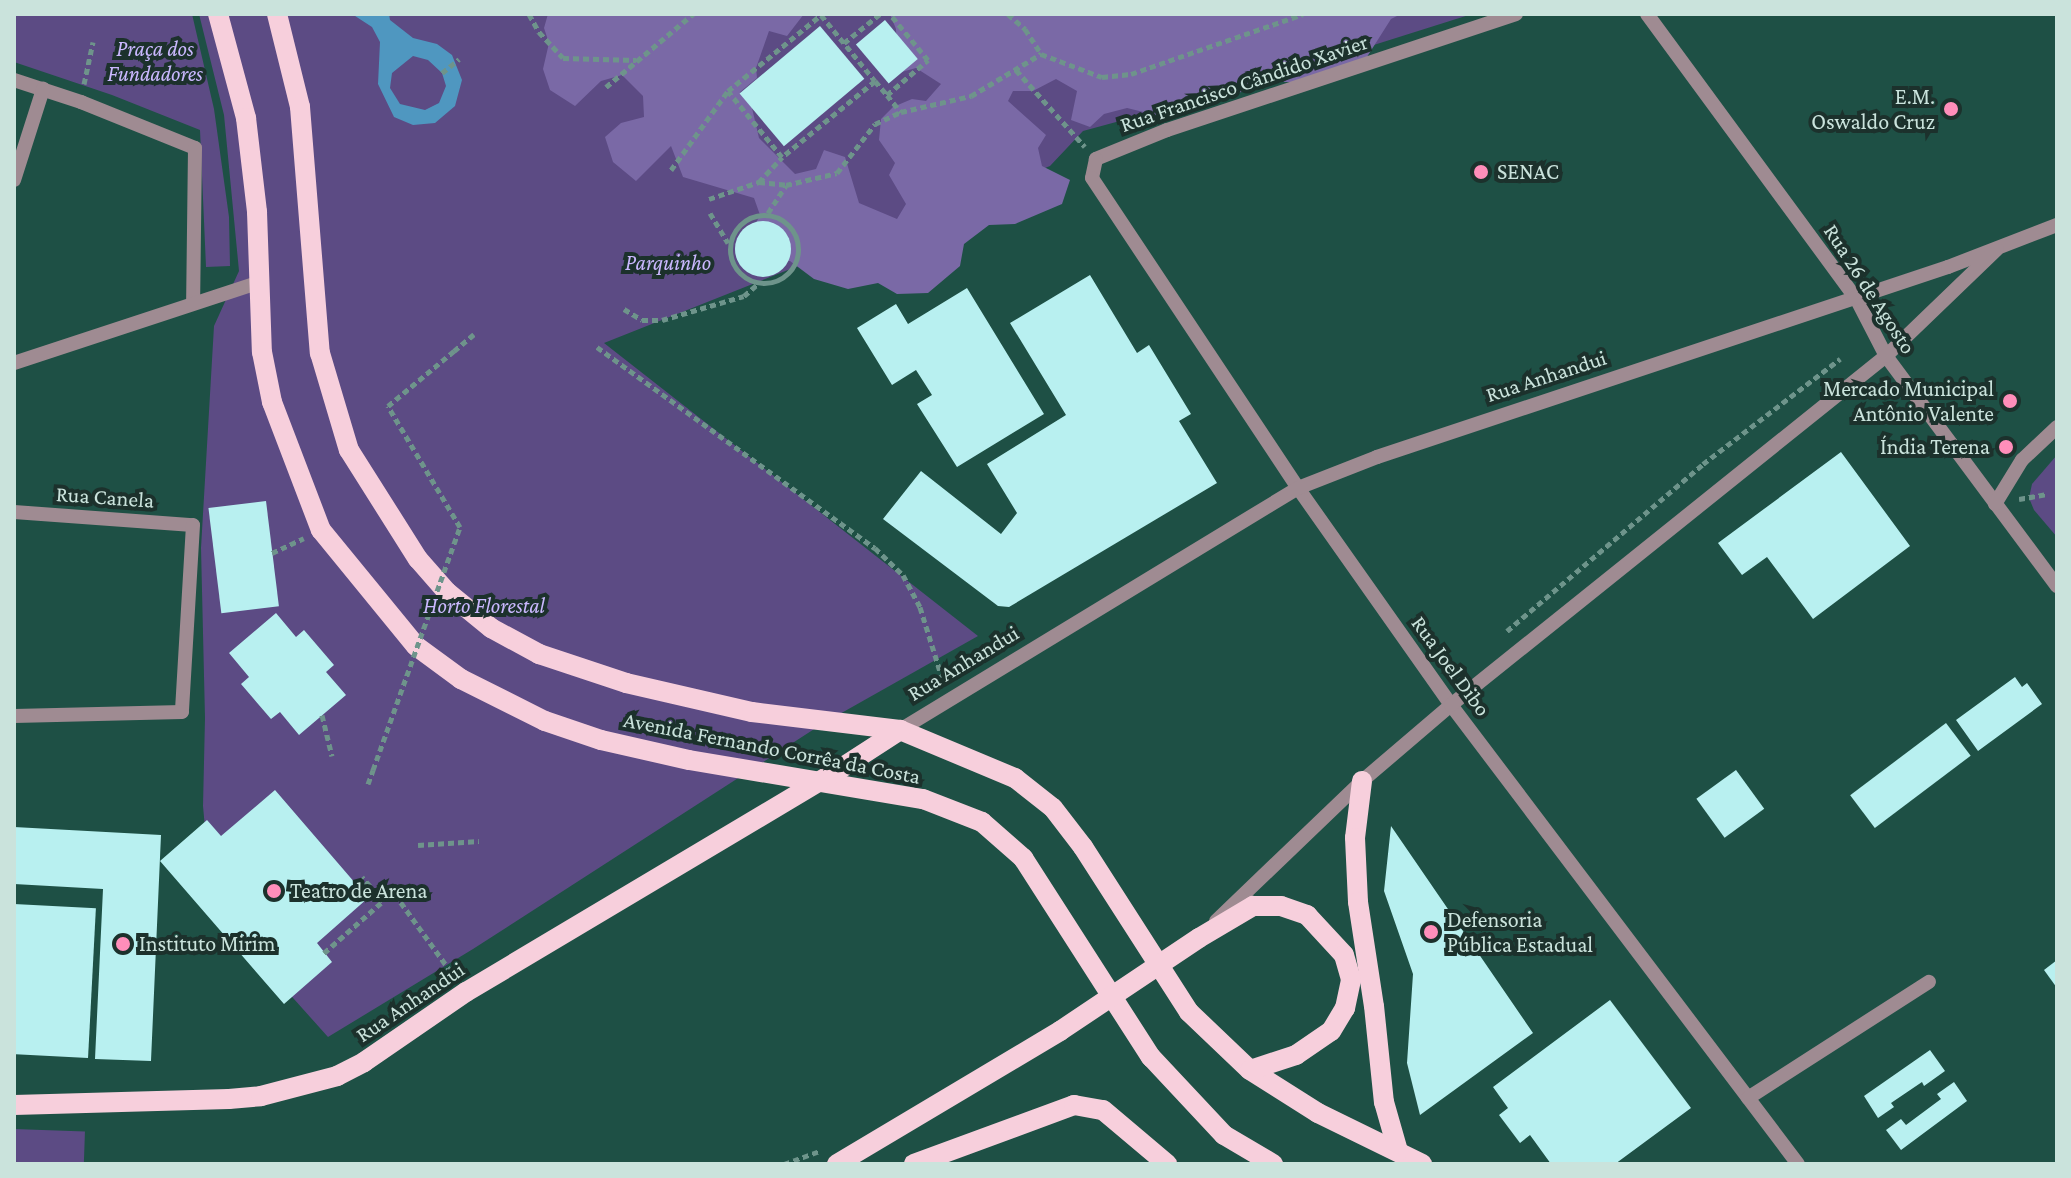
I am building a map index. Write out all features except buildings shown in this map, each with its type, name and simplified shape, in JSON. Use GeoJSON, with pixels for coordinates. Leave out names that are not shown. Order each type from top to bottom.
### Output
{"type":"FeatureCollection","features":[{"type":"Feature","properties":{"kind":"main road","name":"Avenida Fernando Corrêa da Costa"},"geometry":{"type":"LineString","coordinates":[[218,14],[246,118],[261,282],[262,352],[272,402],[321,530],[416,646],[461,679],[531,714],[601,740],[689,760],[923,799],[982,822],[1023,858],[1151,1057],[1224,1135],[1273,1164]]}},
{"type":"Feature","properties":{"kind":"main road","name":"Avenida Fernando Corrêa da Costa"},"geometry":{"type":"LineString","coordinates":[[277,14],[300,107],[320,353],[349,450],[411,548],[447,592],[491,628],[539,654],[626,683],[752,712],[900,730],[1015,778],[1053,808],[1083,847],[1189,1012],[1250,1070],[1318,1113],[1422,1164]]}},
{"type":"Feature","properties":{"kind":"main road","name":"Rua Anhandui"},"geometry":{"type":"LineString","coordinates":[[14,1105],[261,1096],[337,1076],[466,992],[900,730]]}},
{"type":"Feature","properties":{"kind":"main road"},"geometry":{"type":"LineString","coordinates":[[1362,781],[1355,838],[1358,902],[1374,1006],[1384,1102],[1398,1151]]}},
{"type":"Feature","properties":{"kind":"main road"},"geometry":{"type":"LineString","coordinates":[[837,1164],[1060,1031],[1199,938],[1253,906],[1281,906],[1307,915],[1344,955],[1351,980],[1345,1008],[1331,1031],[1296,1055],[1250,1070]]}},
{"type":"Feature","properties":{"kind":"main road"},"geometry":{"type":"LineString","coordinates":[[914,1164],[1074,1105],[1103,1110],[1167,1164]]}},
{"type":"Feature","properties":{"kind":"street","name":"Rua Francisco Cândido Xavier"},"geometry":{"type":"LineString","coordinates":[[1096,159],[1219,111],[1516,14]]}},
{"type":"Feature","properties":{"kind":"street","name":"Rua 26 de Agosto"},"geometry":{"type":"LineString","coordinates":[[1647,14],[1856,298],[1886,356],[2057,586]]}},
{"type":"Feature","properties":{"kind":"street"},"geometry":{"type":"LineString","coordinates":[[14,80],[81,102],[195,148],[193,302]]}},
{"type":"Feature","properties":{"kind":"street"},"geometry":{"type":"LineString","coordinates":[[14,180],[43,89]]}},
{"type":"Feature","properties":{"kind":"street","name":"Rua Joel Dibo"},"geometry":{"type":"LineString","coordinates":[[1096,159],[1092,178],[1298,488],[1451,705],[1798,1164]]}},
{"type":"Feature","properties":{"kind":"street","name":"Rua Anhandui"},"geometry":{"type":"LineString","coordinates":[[900,730],[1298,488],[1377,457],[1856,298],[2057,225]]}},
{"type":"Feature","properties":{"kind":"street"},"geometry":{"type":"LineString","coordinates":[[1199,938],[1362,781],[1451,705],[1886,356],[2003,244]]}},
{"type":"Feature","properties":{"kind":"street"},"geometry":{"type":"LineString","coordinates":[[14,363],[261,282]]}},
{"type":"Feature","properties":{"kind":"street"},"geometry":{"type":"LineString","coordinates":[[1995,504],[2022,460],[2057,427]]}},
{"type":"Feature","properties":{"kind":"street","name":"Rua Canela"},"geometry":{"type":"LineString","coordinates":[[14,512],[193,525],[182,712],[14,716]]}},
{"type":"Feature","properties":{"kind":"street"},"geometry":{"type":"LineString","coordinates":[[1748,1098],[1929,982]]}},
{"type":"Feature","properties":{"kind":"path"},"geometry":{"type":"LineString","coordinates":[[529,14],[539,32],[563,58],[636,60]]}},
{"type":"Feature","properties":{"kind":"path"},"geometry":{"type":"LineString","coordinates":[[606,87],[693,14]]}},
{"type":"Feature","properties":{"kind":"path"},"geometry":{"type":"LineString","coordinates":[[844,43],[880,14]]}},
{"type":"Feature","properties":{"kind":"path"},"geometry":{"type":"LineString","coordinates":[[887,95],[928,60],[890,14]]}},
{"type":"Feature","properties":{"kind":"path"},"geometry":{"type":"LineString","coordinates":[[1008,14],[1025,29],[1041,54],[1102,77],[1131,74],[1303,14]]}},
{"type":"Feature","properties":{"kind":"path"},"geometry":{"type":"LineString","coordinates":[[671,170],[728,91],[821,15],[901,112]]}},
{"type":"Feature","properties":{"kind":"path"},"geometry":{"type":"LineString","coordinates":[[81,102],[93,42]]}},
{"type":"Feature","properties":{"kind":"path"},"geometry":{"type":"LineString","coordinates":[[709,199],[759,182],[786,185],[837,173],[875,124],[901,112],[971,96],[1041,54]]}},
{"type":"Feature","properties":{"kind":"path"},"geometry":{"type":"LineString","coordinates":[[443,72],[458,60]]}},
{"type":"Feature","properties":{"kind":"path"},"geometry":{"type":"LineString","coordinates":[[1016,70],[1096,159]]}},
{"type":"Feature","properties":{"kind":"path"},"geometry":{"type":"LineString","coordinates":[[759,182],[782,157],[875,81]]}},
{"type":"Feature","properties":{"kind":"path"},"geometry":{"type":"LineString","coordinates":[[728,91],[782,157]]}},
{"type":"Feature","properties":{"kind":"path"},"geometry":{"type":"LineString","coordinates":[[728,243],[744,220],[768,213],[786,185]]}},
{"type":"Feature","properties":{"kind":"path"},"geometry":{"type":"LineString","coordinates":[[710,213],[728,243],[735,269],[758,284]]}},
{"type":"Feature","properties":{"kind":"path"},"geometry":{"type":"LineString","coordinates":[[624,309],[642,320],[662,320],[744,296],[758,284],[784,277],[798,255],[792,228],[768,213]]}},
{"type":"Feature","properties":{"kind":"path"},"geometry":{"type":"LineString","coordinates":[[368,784],[460,527],[388,406],[474,334]]}},
{"type":"Feature","properties":{"kind":"path"},"geometry":{"type":"LineString","coordinates":[[597,347],[875,548],[903,575],[920,607],[949,700]]}},
{"type":"Feature","properties":{"kind":"path"},"geometry":{"type":"LineString","coordinates":[[272,553],[321,530]]}},
{"type":"Feature","properties":{"kind":"path"},"geometry":{"type":"LineString","coordinates":[[322,715],[332,756]]}},
{"type":"Feature","properties":{"kind":"path"},"geometry":{"type":"LineString","coordinates":[[418,845],[479,841]]}},
{"type":"Feature","properties":{"kind":"path"},"geometry":{"type":"LineString","coordinates":[[324,953],[383,901],[362,877]]}},
{"type":"Feature","properties":{"kind":"path"},"geometry":{"type":"LineString","coordinates":[[389,886],[466,992]]}},
{"type":"Feature","properties":{"kind":"green space","name":"Praça dos Fundadores"},"geometry":{"type":"Polygon","coordinates":[[[14,14],[192,14],[214,109],[229,217],[230,266],[206,267],[200,130],[112,95],[14,62],[14,14]]]}},
{"type":"Feature","properties":{"kind":"green space","name":"Horto Florestal"},"geometry":{"type":"Polygon","coordinates":[[[199,14],[1472,14],[1212,96],[1083,131],[1050,166],[604,343],[978,636],[822,724],[473,949],[328,1037],[285,989],[211,894],[203,806],[205,718],[201,548],[214,326],[239,271],[224,115],[199,14]]]}},
{"type":"Feature","properties":{"kind":"green space"},"geometry":{"type":"Polygon","coordinates":[[[2057,455],[2057,537],[2034,510],[2029,498],[2032,484],[2057,455]]]}},
{"type":"Feature","properties":{"kind":"green space"},"geometry":{"type":"Polygon","coordinates":[[[14,1129],[85,1131],[84,1164],[14,1164],[14,1129]]]}},
{"type":"Feature","properties":{"kind":"shaded area"},"geometry":{"type":"Polygon","coordinates":[[[548,14],[804,14],[787,36],[769,31],[756,68],[757,78],[740,92],[752,108],[759,138],[795,174],[816,169],[824,150],[845,157],[859,203],[897,219],[906,204],[889,175],[895,163],[879,140],[881,119],[893,107],[912,99],[926,101],[941,84],[916,68],[898,73],[896,29],[890,14],[1401,14],[1391,19],[1365,60],[1304,82],[1264,82],[1211,105],[1168,118],[1127,108],[1104,114],[1090,127],[1071,120],[1077,91],[1056,79],[1033,91],[1013,91],[1008,101],[1046,135],[1038,148],[1042,166],[1070,180],[1062,204],[1015,224],[989,225],[964,244],[960,266],[928,293],[897,294],[878,283],[848,289],[814,279],[790,261],[756,264],[748,239],[760,215],[754,198],[683,177],[671,146],[636,181],[613,162],[605,137],[621,123],[644,117],[643,96],[622,75],[601,81],[575,106],[550,90],[543,69],[549,43],[544,28],[548,14]]]}},
{"type":"Feature","properties":{"kind":"water"},"geometry":{"type":"Polygon","coordinates":[[[352,14],[389,14],[390,20],[413,38],[437,44],[452,55],[462,80],[455,106],[435,123],[413,125],[394,117],[378,84],[380,42],[372,27],[352,14]],[[413,56],[392,73],[390,88],[400,104],[425,110],[439,103],[446,86],[442,73],[428,60],[413,56]]]}},
{"type":"Feature","properties":{"kind":"place","name":"E.M. Oswaldo Cruz"},"geometry":{"type":"Point","coordinates":[1951,109]}},
{"type":"Feature","properties":{"kind":"place","name":"SENAC"},"geometry":{"type":"Point","coordinates":[1481,172]}},
{"type":"Feature","properties":{"kind":"place","name":"Mercado Municipal Antônio Valente"},"geometry":{"type":"Point","coordinates":[2010,401]}},
{"type":"Feature","properties":{"kind":"place","name":"Índia Terena"},"geometry":{"type":"Point","coordinates":[2006,447]}},
{"type":"Feature","properties":{"kind":"place","name":"Teatro de Arena"},"geometry":{"type":"Point","coordinates":[274,891]}},
{"type":"Feature","properties":{"kind":"place","name":"Defensoria Pública Estadual"},"geometry":{"type":"Point","coordinates":[1431,932]}},
{"type":"Feature","properties":{"kind":"place","name":"Instituto Mirim"},"geometry":{"type":"Point","coordinates":[123,944]}},
{"type":"Feature","properties":{"kind":"park label","name":"Parquinho"},"geometry":{"type":"Point","coordinates":[668,263]}}]}
